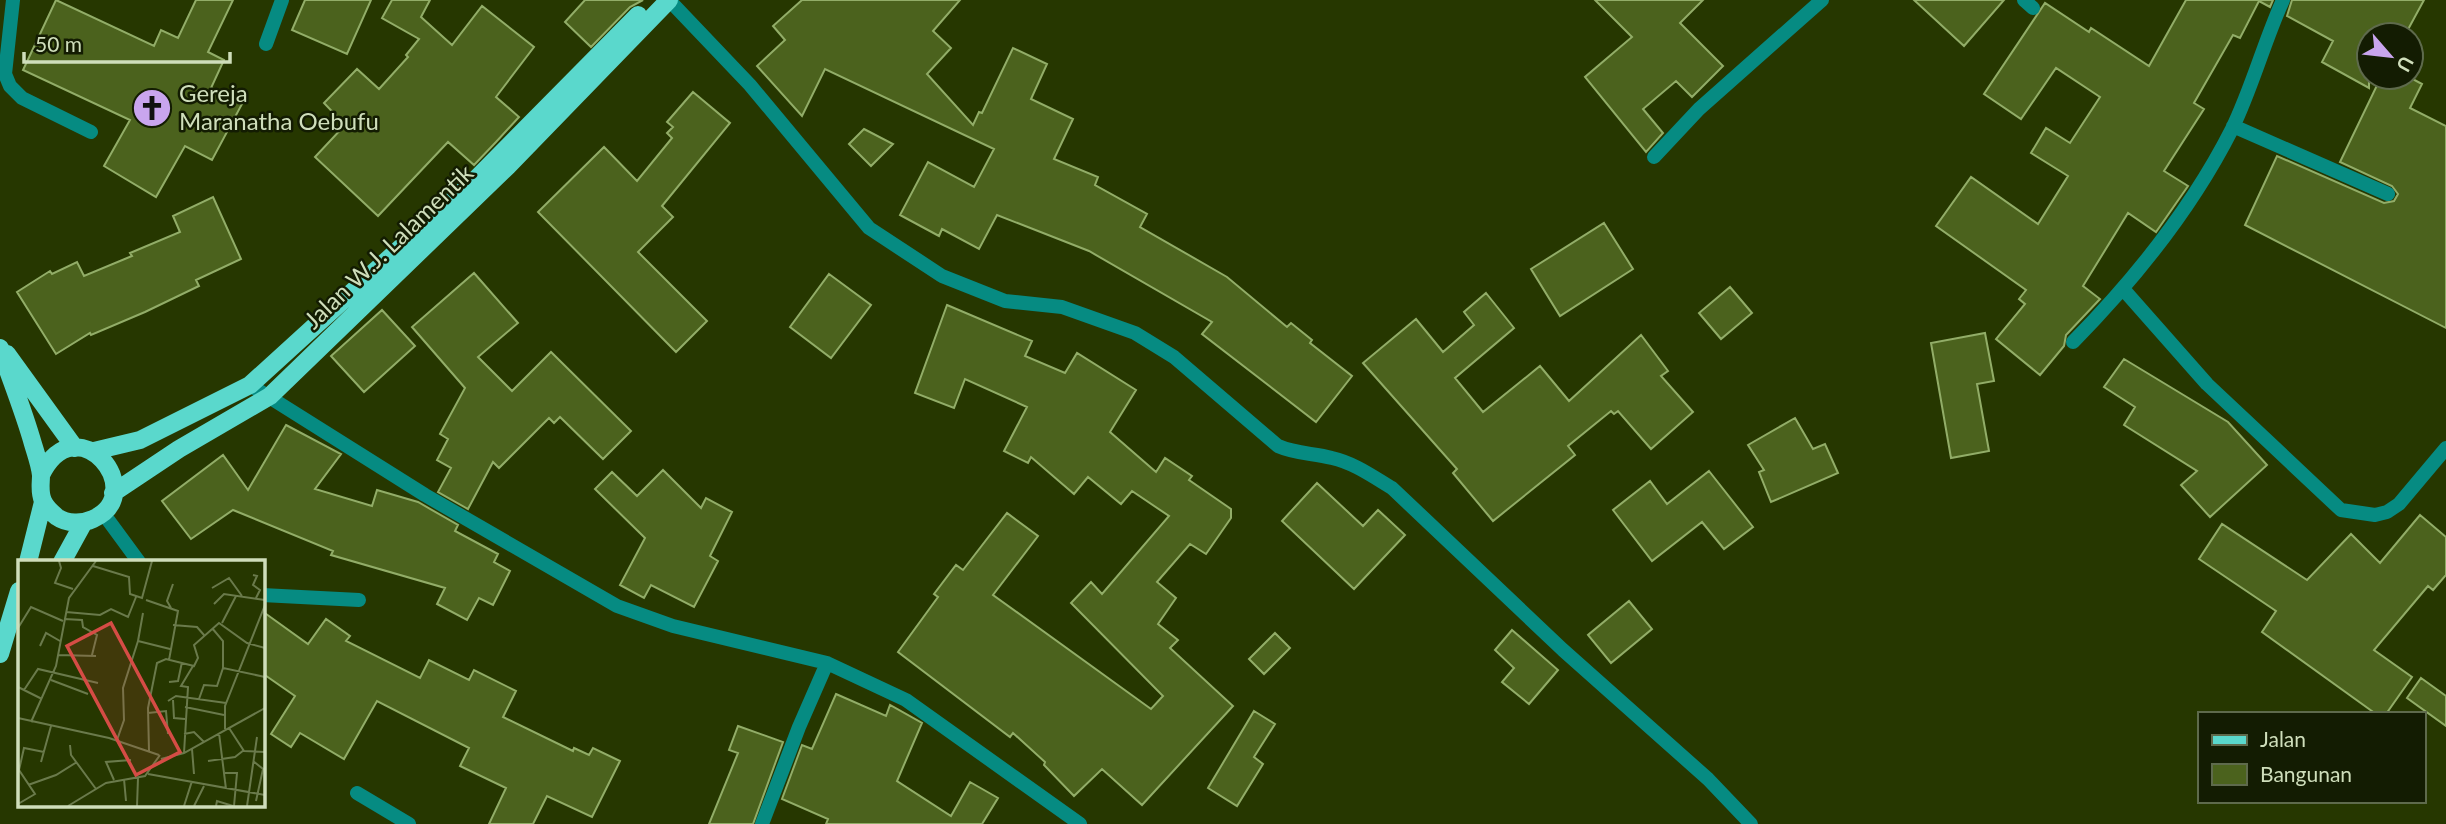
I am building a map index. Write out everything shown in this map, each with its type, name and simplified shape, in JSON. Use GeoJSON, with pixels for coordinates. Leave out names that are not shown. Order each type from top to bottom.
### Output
{"type":"FeatureCollection","features":[{"type":"Feature","properties":{"kind":"main road"},"geometry":{"type":"LineString","coordinates":[[41,475],[48,461],[60,452],[75,448],[94,452],[140,440],[250,385],[473,182],[652,0]]}},
{"type":"Feature","properties":{"kind":"main road","name":"Jalan W.J. Lalamentik"},"geometry":{"type":"LineString","coordinates":[[113,493],[179,449],[270,396],[508,166],[669,0]]}},
{"type":"Feature","properties":{"kind":"main road"},"geometry":{"type":"LineString","coordinates":[[0,347],[75,448]]}},
{"type":"Feature","properties":{"kind":"main road"},"geometry":{"type":"LineString","coordinates":[[0,347],[41,475],[43,502],[29,560]]}},
{"type":"Feature","properties":{"kind":"main road"},"geometry":{"type":"LineString","coordinates":[[43,502],[60,519],[84,522],[103,513],[113,493],[111,469],[94,452]]}},
{"type":"Feature","properties":{"kind":"main road"},"geometry":{"type":"LineString","coordinates":[[63,560],[84,522]]}},
{"type":"Feature","properties":{"kind":"main road"},"geometry":{"type":"LineString","coordinates":[[1,649],[18,594]]}},
{"type":"Feature","properties":{"kind":"main road"},"geometry":{"type":"LineString","coordinates":[[1,649],[18,624]]}},
{"type":"Feature","properties":{"kind":"street"},"geometry":{"type":"LineString","coordinates":[[13,0],[5,74],[10,86],[22,98],[91,132]]}},
{"type":"Feature","properties":{"kind":"street"},"geometry":{"type":"LineString","coordinates":[[266,44],[282,0]]}},
{"type":"Feature","properties":{"kind":"street"},"geometry":{"type":"LineString","coordinates":[[669,0],[750,85],[869,228],[942,276],[1005,301],[1062,307],[1135,333],[1174,357],[1278,446],[1295,454],[1333,458],[1359,467],[1392,488],[1563,650],[1708,779],[1751,824]]}},
{"type":"Feature","properties":{"kind":"street"},"geometry":{"type":"LineString","coordinates":[[1654,157],[1699,108],[1822,0]]}},
{"type":"Feature","properties":{"kind":"street"},"geometry":{"type":"LineString","coordinates":[[2073,342],[2124,290],[2206,176],[2233,126],[2283,0]]}},
{"type":"Feature","properties":{"kind":"street"},"geometry":{"type":"LineString","coordinates":[[2233,126],[2388,194]]}},
{"type":"Feature","properties":{"kind":"street"},"geometry":{"type":"LineString","coordinates":[[2124,290],[2207,384],[2341,510],[2375,515],[2387,512],[2399,504],[2446,448]]}},
{"type":"Feature","properties":{"kind":"street"},"geometry":{"type":"LineString","coordinates":[[250,385],[425,495],[617,606],[665,624],[827,663],[906,700],[1080,824]]}},
{"type":"Feature","properties":{"kind":"street"},"geometry":{"type":"LineString","coordinates":[[103,513],[138,560]]}},
{"type":"Feature","properties":{"kind":"street"},"geometry":{"type":"LineString","coordinates":[[264,595],[359,600]]}},
{"type":"Feature","properties":{"kind":"street"},"geometry":{"type":"LineString","coordinates":[[762,824],[827,663]]}},
{"type":"Feature","properties":{"kind":"street"},"geometry":{"type":"LineString","coordinates":[[357,793],[409,824]]}},
{"type":"Feature","properties":{"kind":"building","name":"Gereja Maranatha Oebufu"},"geometry":{"type":"Polygon","coordinates":[[[56,0],[154,46],[161,30],[178,38],[196,0],[233,0],[208,52],[224,60],[211,88],[242,104],[212,160],[185,146],[156,197],[104,166],[130,120],[23,70],[56,0]]]}},
{"type":"Feature","properties":{"kind":"building"},"geometry":{"type":"Polygon","coordinates":[[[305,0],[371,0],[347,54],[292,30],[305,0]]]}},
{"type":"Feature","properties":{"kind":"building"},"geometry":{"type":"Polygon","coordinates":[[[392,0],[430,0],[421,17],[452,45],[482,6],[534,47],[496,97],[519,117],[496,142],[474,165],[448,142],[378,216],[315,157],[345,125],[324,103],[357,69],[379,89],[408,57],[406,55],[419,39],[382,18],[392,0]]]}},
{"type":"Feature","properties":{"kind":"building"},"geometry":{"type":"Polygon","coordinates":[[[585,0],[643,0],[630,7],[591,47],[565,22],[585,0]]]}},
{"type":"Feature","properties":{"kind":"building"},"geometry":{"type":"Polygon","coordinates":[[[802,0],[960,0],[933,31],[951,48],[927,74],[973,125],[979,112],[982,113],[1013,48],[1047,64],[1031,99],[1073,119],[1054,159],[1098,177],[1095,185],[1147,214],[1140,227],[1227,277],[1287,327],[1291,323],[1312,340],[1310,343],[1352,376],[1316,422],[1202,334],[1212,322],[1089,251],[997,215],[979,249],[942,229],[939,236],[900,215],[928,162],[974,187],[994,149],[825,69],[802,116],[757,66],[785,40],[773,26],[802,0]]]}},
{"type":"Feature","properties":{"kind":"building"},"geometry":{"type":"Polygon","coordinates":[[[1595,0],[1703,0],[1680,23],[1723,66],[1692,97],[1676,81],[1643,109],[1663,133],[1646,152],[1585,77],[1632,37],[1595,0]]]}},
{"type":"Feature","properties":{"kind":"building"},"geometry":{"type":"Polygon","coordinates":[[[1914,0],[2004,0],[1964,46],[1914,0]]]}},
{"type":"Feature","properties":{"kind":"building"},"geometry":{"type":"Polygon","coordinates":[[[2186,0],[2273,0],[2270,7],[2259,1],[2240,38],[2233,35],[2194,103],[2204,109],[2164,171],[2188,186],[2156,232],[2128,213],[2083,286],[2100,299],[2066,335],[2064,346],[2040,375],[1996,339],[2025,304],[2019,299],[2026,290],[1936,226],[1971,177],[2038,224],[2068,176],[2031,153],[2046,128],[2070,143],[2100,97],[2056,68],[2021,119],[1984,94],[2045,3],[2089,32],[2091,28],[2149,66],[2186,0]]]}},
{"type":"Feature","properties":{"kind":"building"},"geometry":{"type":"Polygon","coordinates":[[[2292,0],[2424,0],[2413,21],[2355,21],[2355,80],[2322,62],[2333,41],[2287,16],[2292,0]]]}},
{"type":"Feature","properties":{"kind":"building"},"geometry":{"type":"Polygon","coordinates":[[[2374,91],[2418,91],[2410,108],[2446,126],[2446,328],[2245,225],[2277,156],[2384,203],[2394,201],[2398,194],[2392,186],[2340,162],[2374,91]]]}},
{"type":"Feature","properties":{"kind":"building"},"geometry":{"type":"Polygon","coordinates":[[[693,92],[730,123],[662,206],[673,217],[638,252],[707,321],[676,352],[538,212],[604,147],[637,181],[672,138],[667,133],[673,127],[667,122],[693,92]]]}},
{"type":"Feature","properties":{"kind":"building"},"geometry":{"type":"Polygon","coordinates":[[[864,129],[893,144],[871,166],[849,144],[864,129]]]}},
{"type":"Feature","properties":{"kind":"building"},"geometry":{"type":"Polygon","coordinates":[[[213,197],[241,259],[196,280],[199,286],[145,312],[91,335],[90,333],[56,354],[17,292],[50,271],[52,274],[77,262],[84,276],[132,256],[130,253],[180,232],[173,216],[213,197]]]}},
{"type":"Feature","properties":{"kind":"building"},"geometry":{"type":"Polygon","coordinates":[[[1604,223],[1633,269],[1560,316],[1531,269],[1604,223]]]}},
{"type":"Feature","properties":{"kind":"building"},"geometry":{"type":"Polygon","coordinates":[[[474,273],[518,323],[478,357],[512,391],[551,352],[631,431],[603,459],[560,417],[554,423],[549,418],[499,468],[493,462],[468,509],[438,492],[451,468],[437,460],[448,439],[440,434],[465,388],[412,327],[474,273]]]}},
{"type":"Feature","properties":{"kind":"building"},"geometry":{"type":"Polygon","coordinates":[[[829,274],[871,305],[831,358],[790,327],[829,274]]]}},
{"type":"Feature","properties":{"kind":"building"},"geometry":{"type":"Polygon","coordinates":[[[1730,287],[1752,313],[1721,339],[1699,313],[1730,287]]]}},
{"type":"Feature","properties":{"kind":"building"},"geometry":{"type":"Polygon","coordinates":[[[1486,293],[1514,328],[1455,378],[1483,412],[1540,366],[1569,401],[1641,335],[1668,371],[1661,376],[1693,412],[1651,449],[1618,411],[1614,414],[1611,411],[1568,446],[1575,455],[1493,521],[1453,473],[1457,469],[1363,363],[1416,319],[1443,352],[1474,325],[1464,312],[1486,293]]]}},
{"type":"Feature","properties":{"kind":"building"},"geometry":{"type":"Polygon","coordinates":[[[947,305],[1032,341],[1025,356],[1065,373],[1077,353],[1136,390],[1110,432],[1156,472],[1165,458],[1192,476],[1189,480],[1231,509],[1231,518],[1206,554],[1190,544],[1157,582],[1176,598],[1158,624],[1178,640],[1170,648],[1233,706],[1142,805],[1102,769],[1074,796],[1044,765],[1045,762],[1013,733],[1010,737],[898,652],[938,597],[934,594],[956,565],[963,570],[1007,513],[1038,536],[993,595],[1151,709],[1163,696],[1071,603],[1091,582],[1102,594],[1169,516],[1132,491],[1121,504],[1088,477],[1074,494],[1031,457],[1028,463],[1004,451],[1027,407],[965,379],[954,408],[915,393],[947,305]]]}},
{"type":"Feature","properties":{"kind":"building"},"geometry":{"type":"Polygon","coordinates":[[[382,310],[415,346],[364,392],[331,356],[382,310]]]}},
{"type":"Feature","properties":{"kind":"building"},"geometry":{"type":"Polygon","coordinates":[[[1985,333],[1994,381],[1977,384],[1989,451],[1951,458],[1931,343],[1985,333]]]}},
{"type":"Feature","properties":{"kind":"building"},"geometry":{"type":"Polygon","coordinates":[[[2124,359],[2228,422],[2267,465],[2210,517],[2181,485],[2197,471],[2124,425],[2135,407],[2104,387],[2124,359]]]}},
{"type":"Feature","properties":{"kind":"building"},"geometry":{"type":"Polygon","coordinates":[[[1795,418],[1813,449],[1825,444],[1838,473],[1771,502],[1759,472],[1764,470],[1748,445],[1795,418]]]}},
{"type":"Feature","properties":{"kind":"building"},"geometry":{"type":"Polygon","coordinates":[[[286,425],[341,454],[315,489],[372,506],[377,490],[418,502],[458,525],[455,531],[498,554],[494,562],[510,571],[493,605],[479,598],[467,620],[437,604],[445,588],[331,555],[333,551],[233,510],[191,539],[162,501],[223,455],[248,490],[286,425]]]}},
{"type":"Feature","properties":{"kind":"building"},"geometry":{"type":"Polygon","coordinates":[[[663,470],[701,508],[706,498],[732,512],[710,556],[718,561],[694,607],[651,585],[644,598],[620,585],[645,538],[595,489],[612,472],[637,496],[663,470]]]}},
{"type":"Feature","properties":{"kind":"building"},"geometry":{"type":"Polygon","coordinates":[[[1709,471],[1753,527],[1724,549],[1702,522],[1652,561],[1613,510],[1650,481],[1667,504],[1709,471]]]}},
{"type":"Feature","properties":{"kind":"building"},"geometry":{"type":"Polygon","coordinates":[[[1317,483],[1363,526],[1378,510],[1405,535],[1354,589],[1282,521],[1317,483]]]}},
{"type":"Feature","properties":{"kind":"building"},"geometry":{"type":"Polygon","coordinates":[[[2420,515],[2446,537],[2446,575],[2433,590],[2428,586],[2374,650],[2412,677],[2387,712],[2373,712],[2262,632],[2276,611],[2199,559],[2222,524],[2307,580],[2351,534],[2380,563],[2420,515]]]}},
{"type":"Feature","properties":{"kind":"building"},"geometry":{"type":"Polygon","coordinates":[[[1629,601],[1652,629],[1611,663],[1588,635],[1629,601]]]}},
{"type":"Feature","properties":{"kind":"building"},"geometry":{"type":"Polygon","coordinates":[[[264,612],[308,644],[326,619],[350,636],[346,641],[420,678],[429,660],[469,680],[474,670],[516,691],[503,717],[573,751],[574,748],[589,755],[593,748],[620,761],[592,817],[547,796],[533,824],[489,824],[506,788],[460,766],[469,748],[377,701],[344,759],[300,733],[291,747],[271,734],[295,696],[264,674],[264,612]]]}},
{"type":"Feature","properties":{"kind":"building"},"geometry":{"type":"Polygon","coordinates":[[[1512,630],[1558,670],[1529,704],[1502,682],[1514,668],[1495,650],[1512,630]]]}},
{"type":"Feature","properties":{"kind":"building"},"geometry":{"type":"Polygon","coordinates":[[[1275,633],[1290,648],[1264,674],[1249,659],[1275,633]]]}},
{"type":"Feature","properties":{"kind":"building"},"geometry":{"type":"Polygon","coordinates":[[[2421,678],[2446,696],[2446,726],[2407,698],[2421,678]]]}},
{"type":"Feature","properties":{"kind":"building"},"geometry":{"type":"Polygon","coordinates":[[[836,694],[886,716],[890,705],[922,723],[897,781],[951,816],[970,782],[998,798],[982,824],[826,824],[828,819],[782,799],[802,745],[812,749],[836,694]]]}},
{"type":"Feature","properties":{"kind":"building"},"geometry":{"type":"Polygon","coordinates":[[[1254,711],[1275,724],[1254,757],[1263,764],[1237,806],[1208,788],[1254,711]]]}},
{"type":"Feature","properties":{"kind":"building"},"geometry":{"type":"Polygon","coordinates":[[[738,726],[783,742],[753,824],[709,824],[738,753],[729,750],[738,726]]]}},
{"type":"Feature","properties":{"kind":"place","name":"Gereja Maranatha Oebufu"},"geometry":{"type":"Point","coordinates":[152,108]}}]}
